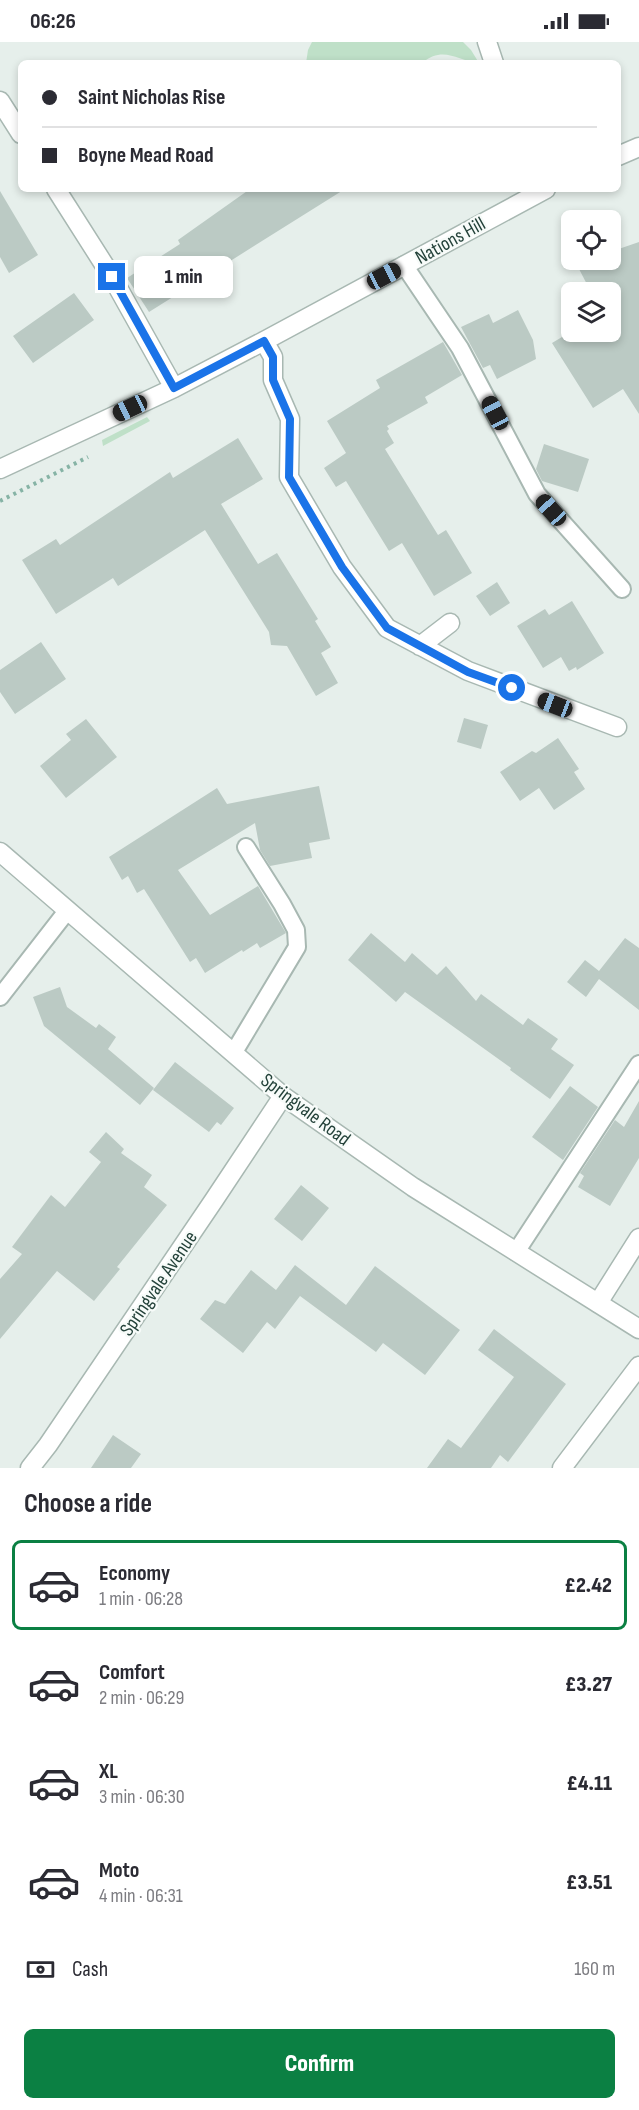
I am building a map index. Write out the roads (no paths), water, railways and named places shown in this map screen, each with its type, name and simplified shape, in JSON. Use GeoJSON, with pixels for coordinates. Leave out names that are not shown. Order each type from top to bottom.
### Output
{"type":"FeatureCollection","features":[{"type":"Feature","properties":{"kind":"street"},"geometry":{"type":"LineString","coordinates":[[487,42],[493,60]]}},
{"type":"Feature","properties":{"kind":"street"},"geometry":{"type":"LineString","coordinates":[[0,101],[18,129]]}},
{"type":"Feature","properties":{"kind":"street"},"geometry":{"type":"LineString","coordinates":[[621,155],[639,147]]}},
{"type":"Feature","properties":{"kind":"street"},"geometry":{"type":"LineString","coordinates":[[58,192],[112,277],[174,388]]}},
{"type":"Feature","properties":{"kind":"street","name":"Nations Hill"},"geometry":{"type":"LineString","coordinates":[[0,469],[174,388],[535,192]]}},
{"type":"Feature","properties":{"kind":"street"},"geometry":{"type":"LineString","coordinates":[[264,341],[273,357],[273,380],[290,419],[289,477],[342,567],[387,628],[468,672],[616,727]]}},
{"type":"Feature","properties":{"kind":"street"},"geometry":{"type":"LineString","coordinates":[[420,646],[450,623]]}},
{"type":"Feature","properties":{"kind":"street","name":"Springvale Road"},"geometry":{"type":"LineString","coordinates":[[0,852],[283,1096],[413,1187],[639,1329]]}},
{"type":"Feature","properties":{"kind":"street","name":"Springvale Avenue"},"geometry":{"type":"LineString","coordinates":[[30,1468],[48,1445],[283,1096]]}},
{"type":"Feature","properties":{"kind":"street"},"geometry":{"type":"LineString","coordinates":[[598,1303],[639,1238]]}},
{"type":"Feature","properties":{"kind":"street"},"geometry":{"type":"LineString","coordinates":[[562,1468],[639,1366]]}},
{"type":"Feature","properties":{"kind":"lane"},"geometry":{"type":"LineString","coordinates":[[404,265],[460,348],[537,494],[622,589]]}},
{"type":"Feature","properties":{"kind":"lane"},"geometry":{"type":"LineString","coordinates":[[234,1052],[297,947],[296,930],[246,847]]}},
{"type":"Feature","properties":{"kind":"lane"},"geometry":{"type":"LineString","coordinates":[[0,998],[67,911]]}},
{"type":"Feature","properties":{"kind":"lane"},"geometry":{"type":"LineString","coordinates":[[516,1252],[639,1064]]}}]}
